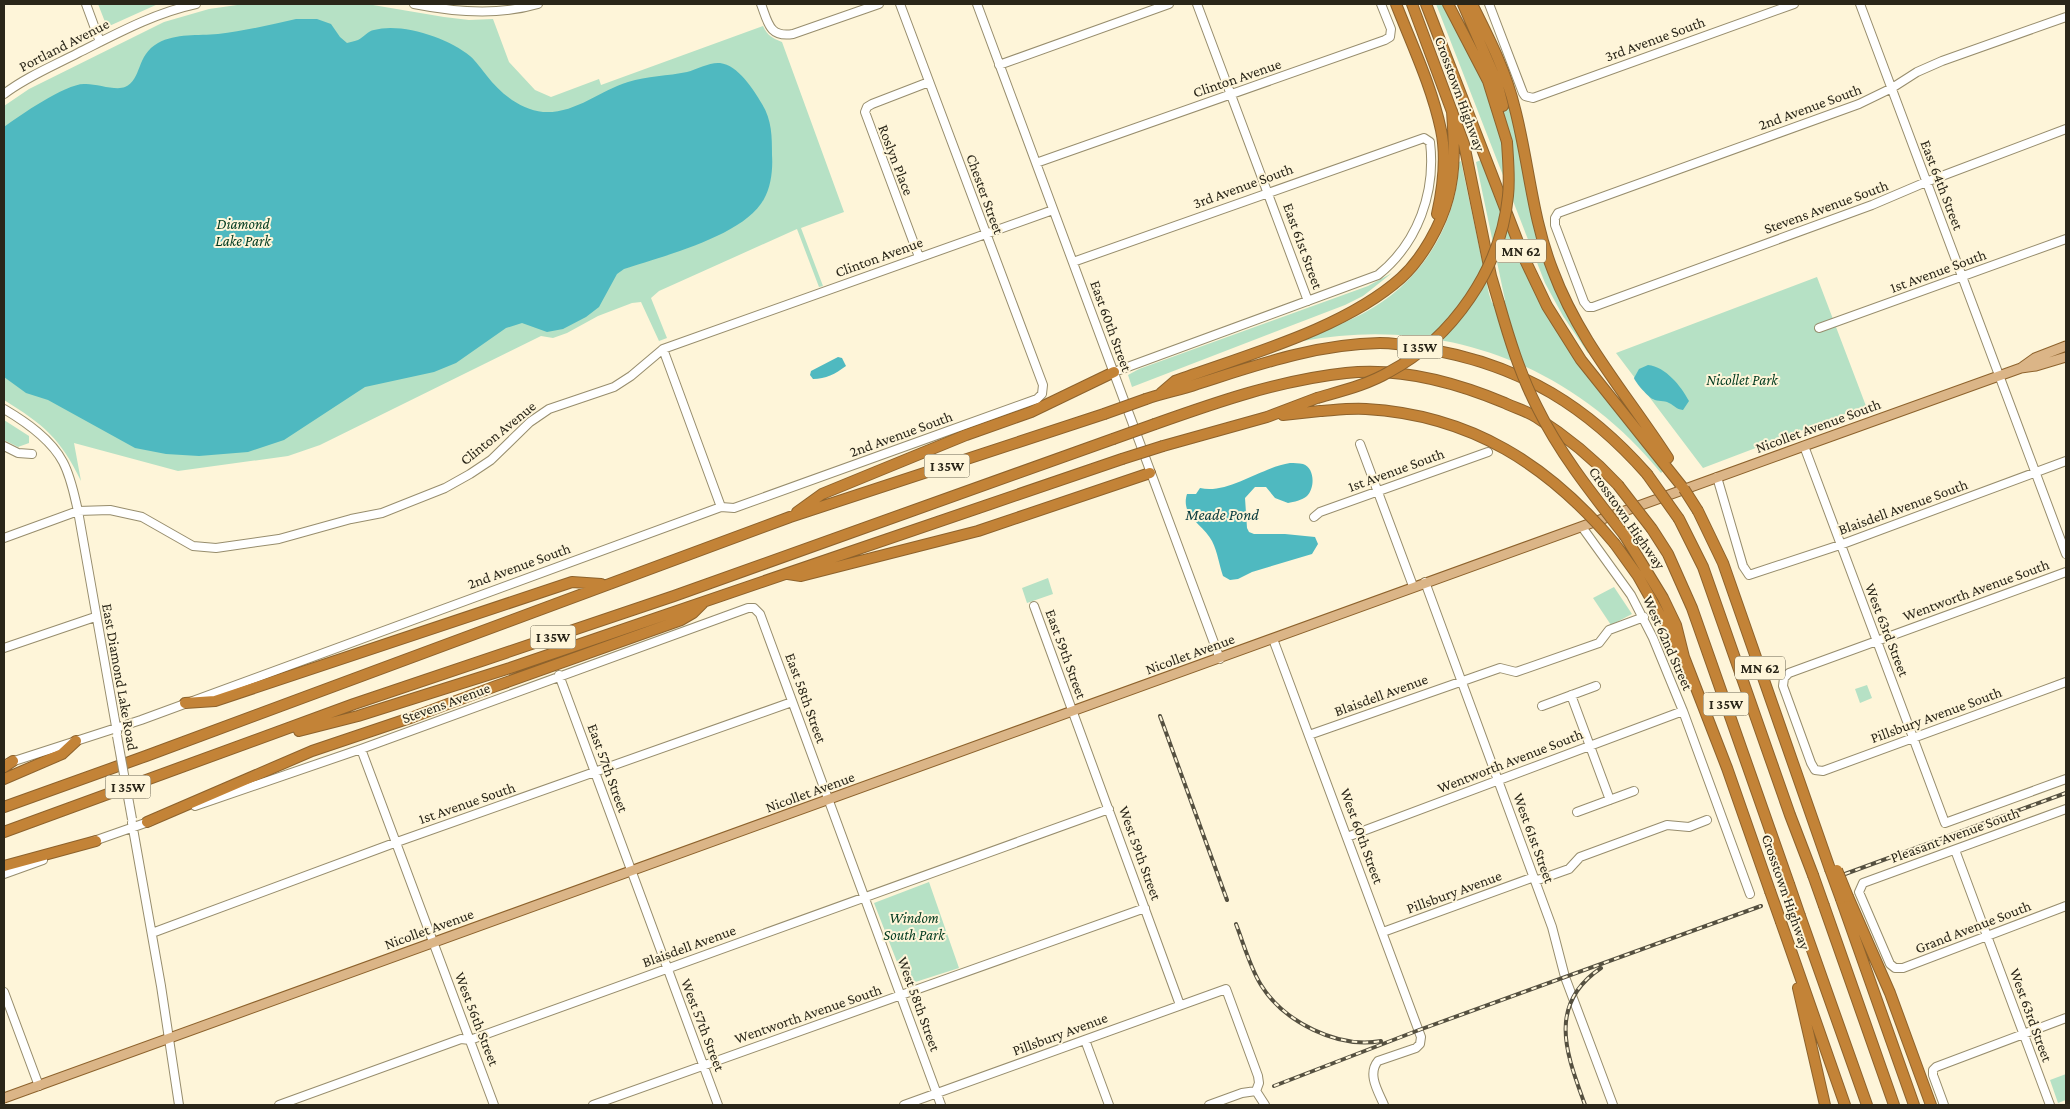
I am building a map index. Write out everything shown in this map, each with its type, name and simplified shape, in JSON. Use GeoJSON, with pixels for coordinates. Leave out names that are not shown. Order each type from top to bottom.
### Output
{"type":"FeatureCollection","features":[{"type":"Feature","properties":{"kind":"highway"},"geometry":{"type":"LineString","coordinates":[[1396,4],[1434,104],[1441,132],[1444,157],[1443,184],[1437,215],[1424,249]]}},
{"type":"Feature","properties":{"kind":"highway","name":"Crosstown Highway"},"geometry":{"type":"LineString","coordinates":[[1412,4],[1460,131],[1469,162],[1491,276],[1522,373],[1536,407],[1574,469],[1625,536],[1663,598],[1676,625],[1684,657],[1726,768],[1845,1105]]}},
{"type":"Feature","properties":{"kind":"highway","name":"Crosstown Highway"},"geometry":{"type":"LineString","coordinates":[[1426,4],[1525,260],[1547,306],[1581,360],[1671,468],[1698,511],[1723,563],[1815,827],[1844,898]]}},
{"type":"Feature","properties":{"kind":"highway"},"geometry":{"type":"LineString","coordinates":[[1448,4],[1488,81],[1507,142]]}},
{"type":"Feature","properties":{"kind":"highway"},"geometry":{"type":"LineString","coordinates":[[252,742],[358,716],[510,668],[1122,459],[1267,417],[1317,398],[1362,384],[1388,373],[1413,358],[1443,331],[1464,308],[1481,281],[1500,235],[1508,196],[1507,127],[1497,82],[1463,4]]}},
{"type":"Feature","properties":{"kind":"highway"},"geometry":{"type":"LineString","coordinates":[[1472,4],[1496,52],[1508,85],[1522,136],[1542,241],[1562,294],[1600,362],[1671,468]]}},
{"type":"Feature","properties":{"kind":"highway"},"geometry":{"type":"LineString","coordinates":[[1160,394],[1174,381],[1280,344],[1340,318],[1374,300],[1402,277],[1424,249],[1438,226],[1448,197],[1454,163],[1452,111]]}},
{"type":"Feature","properties":{"kind":"highway","name":"I 35W"},"geometry":{"type":"LineString","coordinates":[[4,807],[790,517],[1160,394],[1284,356],[1332,346],[1381,343],[1409,345],[1457,354],[1502,369],[1547,388],[1596,422],[1624,447],[1647,474],[1679,519],[1702,567],[1894,1105]]}},
{"type":"Feature","properties":{"kind":"highway"},"geometry":{"type":"LineString","coordinates":[[790,517],[822,494],[966,435],[1032,412],[1114,372]]}},
{"type":"Feature","properties":{"kind":"highway","name":"I 35W"},"geometry":{"type":"LineString","coordinates":[[4,832],[354,704],[674,596],[1155,424],[1251,393],[1299,380],[1348,373],[1396,372],[1443,381],[1489,396],[1535,416],[1579,448],[1618,485],[1652,529],[1668,554],[1692,608],[1867,1105]]}},
{"type":"Feature","properties":{"kind":"highway"},"geometry":{"type":"LineString","coordinates":[[1267,417],[1364,408],[1398,412],[1436,419],[1480,434],[1514,453],[1553,480],[1586,511],[1615,544],[1642,583],[1684,657]]}},
{"type":"Feature","properties":{"kind":"highway"},"geometry":{"type":"LineString","coordinates":[[784,574],[801,576],[978,531],[1150,473]]}},
{"type":"Feature","properties":{"kind":"highway"},"geometry":{"type":"LineString","coordinates":[[185,703],[215,701],[572,582],[607,584]]}},
{"type":"Feature","properties":{"kind":"highway"},"geometry":{"type":"LineString","coordinates":[[147,822],[312,751],[413,718],[496,686],[681,620],[693,613],[705,601]]}},
{"type":"Feature","properties":{"kind":"highway"},"geometry":{"type":"LineString","coordinates":[[4,779],[62,754],[76,741]]}},
{"type":"Feature","properties":{"kind":"highway"},"geometry":{"type":"LineString","coordinates":[[4,866],[96,841]]}},
{"type":"Feature","properties":{"kind":"highway"},"geometry":{"type":"LineString","coordinates":[[1844,898],[1890,994],[1931,1105]]}},
{"type":"Feature","properties":{"kind":"highway","name":"MN 62"},"geometry":{"type":"LineString","coordinates":[[1844,898],[1914,1105]]}},
{"type":"Feature","properties":{"kind":"highway"},"geometry":{"type":"LineString","coordinates":[[1789,946],[1825,1105]]}},
{"type":"Feature","properties":{"kind":"main road","name":"Nicollet Avenue South"},"geometry":{"type":"LineString","coordinates":[[2021,368],[2035,358],[2066,346]]}},
{"type":"Feature","properties":{"kind":"main road","name":"Nicollet Avenue South"},"geometry":{"type":"LineString","coordinates":[[1624,511],[2021,368],[2036,366],[2066,357]]}},
{"type":"Feature","properties":{"kind":"main road","name":"Nicollet Avenue"},"geometry":{"type":"LineString","coordinates":[[4,1098],[1220,659],[1413,586],[1624,511]]}},
{"type":"Feature","properties":{"kind":"street"},"geometry":{"type":"LineString","coordinates":[[86,4],[100,42]]}},
{"type":"Feature","properties":{"kind":"street","name":"Portland Avenue"},"geometry":{"type":"LineString","coordinates":[[4,94],[36,74],[100,42],[156,16],[196,4]]}},
{"type":"Feature","properties":{"kind":"street"},"geometry":{"type":"LineString","coordinates":[[414,4],[476,12],[538,4]]}},
{"type":"Feature","properties":{"kind":"street"},"geometry":{"type":"LineString","coordinates":[[761,4],[770,27],[776,33],[784,35],[793,34],[879,4]]}},
{"type":"Feature","properties":{"kind":"street","name":"Chester Street"},"geometry":{"type":"LineString","coordinates":[[900,4],[1043,385],[1042,394]]}},
{"type":"Feature","properties":{"kind":"street","name":"East 60th Street"},"geometry":{"type":"LineString","coordinates":[[977,4],[1220,659]]}},
{"type":"Feature","properties":{"kind":"street"},"geometry":{"type":"LineString","coordinates":[[999,64],[1169,4]]}},
{"type":"Feature","properties":{"kind":"street","name":"East 61st Street"},"geometry":{"type":"LineString","coordinates":[[1197,4],[1308,301]]}},
{"type":"Feature","properties":{"kind":"street","name":"Clinton Avenue"},"geometry":{"type":"LineString","coordinates":[[1036,163],[1385,40],[1390,37],[1391,29],[1381,4]]}},
{"type":"Feature","properties":{"kind":"street","name":"3rd Avenue South"},"geometry":{"type":"LineString","coordinates":[[1489,4],[1525,96],[1533,98],[1794,4]]}},
{"type":"Feature","properties":{"kind":"street","name":"East 64th Street"},"geometry":{"type":"LineString","coordinates":[[1860,4],[2066,554]]}},
{"type":"Feature","properties":{"kind":"street","name":"2nd Avenue South"},"geometry":{"type":"LineString","coordinates":[[1593,307],[1588,307],[1584,302],[1555,224],[1555,218],[1558,213],[1858,104],[1892,88],[1916,72],[1942,61],[2066,17]]}},
{"type":"Feature","properties":{"kind":"street","name":"Roslyn Place"},"geometry":{"type":"LineString","coordinates":[[918,257],[865,112],[867,107],[872,104],[929,82]]}},
{"type":"Feature","properties":{"kind":"street","name":"Stevens Avenue South"},"geometry":{"type":"LineString","coordinates":[[1593,307],[1872,205],[1926,182],[2066,129]]}},
{"type":"Feature","properties":{"kind":"street","name":"3rd Avenue South"},"geometry":{"type":"LineString","coordinates":[[1073,262],[1424,138],[1430,142],[1432,158],[1431,182],[1424,210],[1415,232],[1392,264],[1378,275],[1360,283],[1308,301]]}},
{"type":"Feature","properties":{"kind":"street","name":"Clinton Avenue"},"geometry":{"type":"LineString","coordinates":[[4,538],[78,510],[110,510],[126,512],[157,524],[181,541],[193,546],[216,548],[286,537],[322,526],[382,513],[445,488],[470,474],[491,460],[530,422],[549,410],[614,387],[631,376],[663,349],[1053,210]]}},
{"type":"Feature","properties":{"kind":"street","name":"1st Avenue South"},"geometry":{"type":"LineString","coordinates":[[1819,328],[2066,239]]}},
{"type":"Feature","properties":{"kind":"street"},"geometry":{"type":"LineString","coordinates":[[1114,372],[1308,301]]}},
{"type":"Feature","properties":{"kind":"street"},"geometry":{"type":"LineString","coordinates":[[663,349],[721,507]]}},
{"type":"Feature","properties":{"kind":"street","name":"2nd Avenue South"},"geometry":{"type":"LineString","coordinates":[[7,764],[76,741],[117,732],[185,703],[721,507],[734,508],[743,505],[1037,399],[1042,394]]}},
{"type":"Feature","properties":{"kind":"street","name":"East Diamond Lake Road"},"geometry":{"type":"LineString","coordinates":[[4,409],[32,427],[54,449],[63,462],[70,478],[78,510],[95,616],[117,732],[179,1105]]}},
{"type":"Feature","properties":{"kind":"street"},"geometry":{"type":"LineString","coordinates":[[1360,444],[1413,586]]}},
{"type":"Feature","properties":{"kind":"street"},"geometry":{"type":"LineString","coordinates":[[4,446],[18,453],[32,454]]}},
{"type":"Feature","properties":{"kind":"street","name":"West 63rd Street"},"geometry":{"type":"LineString","coordinates":[[1804,446],[1945,824]]}},
{"type":"Feature","properties":{"kind":"street"},"geometry":{"type":"LineString","coordinates":[[1464,460],[1465,451]]}},
{"type":"Feature","properties":{"kind":"street","name":"1st Avenue South"},"geometry":{"type":"LineString","coordinates":[[1314,517],[1320,512],[1488,452]]}},
{"type":"Feature","properties":{"kind":"street","name":"Blaisdell Avenue South"},"geometry":{"type":"LineString","coordinates":[[1717,477],[1743,566],[1749,575],[2066,462]]}},
{"type":"Feature","properties":{"kind":"street","name":"West 62nd Street"},"geometry":{"type":"LineString","coordinates":[[1582,527],[1631,595],[1644,617],[1683,711],[1750,894]]}},
{"type":"Feature","properties":{"kind":"street","name":"Wentworth Avenue South"},"geometry":{"type":"LineString","coordinates":[[1815,770],[1783,686],[1784,678],[1789,673],[2066,572]]}},
{"type":"Feature","properties":{"kind":"street","name":"West 61st Street"},"geometry":{"type":"LineString","coordinates":[[1425,582],[1552,927],[1565,977],[1613,1105]]}},
{"type":"Feature","properties":{"kind":"street","name":"East 59th Street"},"geometry":{"type":"LineString","coordinates":[[1034,606],[1072,711]]}},
{"type":"Feature","properties":{"kind":"street","name":"Stevens Avenue"},"geometry":{"type":"LineString","coordinates":[[147,822],[362,749],[558,675],[748,608],[754,608]]}},
{"type":"Feature","properties":{"kind":"street","name":"East 58th Street"},"geometry":{"type":"LineString","coordinates":[[754,608],[760,614],[829,800]]}},
{"type":"Feature","properties":{"kind":"street"},"geometry":{"type":"LineString","coordinates":[[4,648],[95,616]]}},
{"type":"Feature","properties":{"kind":"street","name":"Blaisdell Avenue"},"geometry":{"type":"LineString","coordinates":[[1309,735],[1500,668],[1516,672],[1599,642],[1608,630],[1644,617]]}},
{"type":"Feature","properties":{"kind":"street","name":"West 60th Street"},"geometry":{"type":"LineString","coordinates":[[1273,638],[1421,1037],[1420,1044],[1416,1048],[1378,1061],[1374,1066],[1372,1073],[1384,1105]]}},
{"type":"Feature","properties":{"kind":"street","name":"East 57th Street"},"geometry":{"type":"LineString","coordinates":[[558,675],[630,871]]}},
{"type":"Feature","properties":{"kind":"street","name":"Pillsbury Avenue South"},"geometry":{"type":"LineString","coordinates":[[1815,770],[1824,771],[2066,682]]}},
{"type":"Feature","properties":{"kind":"street"},"geometry":{"type":"LineString","coordinates":[[1542,706],[1596,686]]}},
{"type":"Feature","properties":{"kind":"street"},"geometry":{"type":"LineString","coordinates":[[1571,695],[1610,800]]}},
{"type":"Feature","properties":{"kind":"street","name":"1st Avenue South"},"geometry":{"type":"LineString","coordinates":[[152,934],[397,842],[792,702]]}},
{"type":"Feature","properties":{"kind":"street","name":"West 59th Street"},"geometry":{"type":"LineString","coordinates":[[1072,711],[1180,1005]]}},
{"type":"Feature","properties":{"kind":"street","name":"Wentworth Avenue South"},"geometry":{"type":"LineString","coordinates":[[1347,837],[1683,711]]}},
{"type":"Feature","properties":{"kind":"street","name":"West 56th Street"},"geometry":{"type":"LineString","coordinates":[[362,749],[494,1105]]}},
{"type":"Feature","properties":{"kind":"street","name":"Pleasant Avenue South"},"geometry":{"type":"LineString","coordinates":[[1945,824],[2066,779]]}},
{"type":"Feature","properties":{"kind":"street"},"geometry":{"type":"LineString","coordinates":[[1577,812],[1634,791]]}},
{"type":"Feature","properties":{"kind":"street","name":"West 58th Street"},"geometry":{"type":"LineString","coordinates":[[829,800],[941,1105]]}},
{"type":"Feature","properties":{"kind":"street","name":"Blaisdell Avenue"},"geometry":{"type":"LineString","coordinates":[[279,1105],[461,1039],[470,1040],[1109,809]]}},
{"type":"Feature","properties":{"kind":"street","name":"Pleasant Avenue South"},"geometry":{"type":"LineString","coordinates":[[1890,964],[1859,892],[1863,883],[2066,809]]}},
{"type":"Feature","properties":{"kind":"street","name":"Pillsbury Avenue"},"geometry":{"type":"LineString","coordinates":[[1383,932],[1534,879],[1569,869],[1580,857],[1667,825],[1688,827],[1706,820]]}},
{"type":"Feature","properties":{"kind":"street"},"geometry":{"type":"LineString","coordinates":[[4,874],[147,822]]}},
{"type":"Feature","properties":{"kind":"street","name":"West 63rd Street"},"geometry":{"type":"LineString","coordinates":[[1955,850],[2050,1105]]}},
{"type":"Feature","properties":{"kind":"street","name":"West 57th Street"},"geometry":{"type":"LineString","coordinates":[[630,871],[718,1105]]}},
{"type":"Feature","properties":{"kind":"street","name":"Grand Avenue South"},"geometry":{"type":"LineString","coordinates":[[1890,964],[1896,968],[1903,968],[2066,906]]}},
{"type":"Feature","properties":{"kind":"street","name":"Wentworth Avenue South"},"geometry":{"type":"LineString","coordinates":[[593,1105],[1145,908]]}},
{"type":"Feature","properties":{"kind":"street","name":"Pillsbury Avenue"},"geometry":{"type":"LineString","coordinates":[[904,1105],[1226,989],[1258,1076],[1259,1083],[1256,1091]]}},
{"type":"Feature","properties":{"kind":"street"},"geometry":{"type":"LineString","coordinates":[[4,992],[39,1086]]}},
{"type":"Feature","properties":{"kind":"street"},"geometry":{"type":"LineString","coordinates":[[1944,1105],[1933,1070],[1936,1067],[2066,1018]]}},
{"type":"Feature","properties":{"kind":"street"},"geometry":{"type":"LineString","coordinates":[[1084,1040],[1109,1105]]}},
{"type":"Feature","properties":{"kind":"street"},"geometry":{"type":"LineString","coordinates":[[1209,1105],[1242,1093],[1256,1091],[1265,1105]]}},
{"type":"Feature","properties":{"kind":"green space"},"geometry":{"type":"Polygon","coordinates":[[[98,4],[158,4],[107,27],[98,4]]]}},
{"type":"Feature","properties":{"kind":"green space","name":"Diamond Lake Park"},"geometry":{"type":"Polygon","coordinates":[[[244,4],[367,4],[469,20],[493,19],[509,62],[535,90],[551,97],[599,79],[601,85],[763,26],[771,36],[782,42],[844,212],[801,228],[823,286],[819,287],[797,229],[659,291],[651,298],[667,338],[659,341],[641,302],[632,303],[598,316],[567,333],[553,338],[541,336],[320,445],[288,456],[178,471],[74,443],[81,481],[74,466],[50,434],[30,417],[4,400],[4,106],[29,89],[164,22],[209,9],[244,4]]]}},
{"type":"Feature","properties":{"kind":"green space"},"geometry":{"type":"Polygon","coordinates":[[[1436,4],[1444,4],[1480,74],[1488,96],[1505,91],[1482,30],[1510,102],[1528,198],[1590,351],[1588,353],[1563,316],[1545,283],[1436,4]]]}},
{"type":"Feature","properties":{"kind":"green space"},"geometry":{"type":"Polygon","coordinates":[[[1481,160],[1541,304],[1583,369],[1664,470],[1661,473],[1626,435],[1587,403],[1545,376],[1500,356],[1453,343],[1405,335],[1354,335],[1303,341],[1302,339],[1362,314],[1401,287],[1418,270],[1432,251],[1443,230],[1457,186],[1459,162],[1461,161],[1489,294],[1492,303],[1505,300],[1476,162],[1481,160]]]}},
{"type":"Feature","properties":{"kind":"green space"},"geometry":{"type":"Polygon","coordinates":[[[1392,273],[1363,296],[1345,305],[1132,387],[1128,375],[1139,369],[1368,286],[1392,273]]]}},
{"type":"Feature","properties":{"kind":"green space","name":"Nicollet Park"},"geometry":{"type":"Polygon","coordinates":[[[1817,277],[1866,406],[1703,468],[1616,353],[1817,277]]]}},
{"type":"Feature","properties":{"kind":"green space"},"geometry":{"type":"Polygon","coordinates":[[[4,420],[29,436],[29,443],[18,447],[4,440],[4,420]]]}},
{"type":"Feature","properties":{"kind":"green space"},"geometry":{"type":"Polygon","coordinates":[[[1048,578],[1053,594],[1027,603],[1022,588],[1048,578]]]}},
{"type":"Feature","properties":{"kind":"green space"},"geometry":{"type":"Polygon","coordinates":[[[1614,587],[1632,614],[1611,625],[1593,598],[1614,587]]]}},
{"type":"Feature","properties":{"kind":"green space"},"geometry":{"type":"Polygon","coordinates":[[[1867,685],[1872,698],[1860,703],[1855,689],[1867,685]]]}},
{"type":"Feature","properties":{"kind":"green space","name":"Windom South Park"},"geometry":{"type":"Polygon","coordinates":[[[929,882],[959,968],[906,985],[874,903],[929,882]]]}},
{"type":"Feature","properties":{"kind":"green space"},"geometry":{"type":"Polygon","coordinates":[[[2066,1074],[2066,1100],[2058,1103],[2050,1080],[2066,1074]]]}},
{"type":"Feature","properties":{"kind":"water","name":"Diamond Lake Park"},"geometry":{"type":"Polygon","coordinates":[[[296,19],[317,19],[331,24],[347,43],[358,40],[372,31],[385,28],[411,30],[438,38],[461,49],[470,56],[492,82],[512,100],[527,108],[543,112],[555,112],[576,106],[617,86],[635,80],[687,72],[712,64],[720,63],[727,65],[739,73],[750,85],[762,104],[770,122],[772,160],[768,189],[764,199],[754,212],[739,224],[721,234],[680,251],[624,269],[617,274],[599,307],[586,317],[563,329],[547,332],[522,323],[506,328],[456,363],[434,372],[365,387],[284,440],[248,452],[199,456],[166,454],[135,448],[48,400],[26,393],[4,377],[4,127],[42,101],[76,85],[89,84],[116,88],[125,87],[134,79],[142,60],[151,48],[165,40],[180,36],[238,31],[296,19]]]}},
{"type":"Feature","properties":{"kind":"water"},"geometry":{"type":"Polygon","coordinates":[[[838,357],[842,358],[846,366],[830,376],[813,379],[810,375],[811,371],[838,357]]]}},
{"type":"Feature","properties":{"kind":"water"},"geometry":{"type":"Polygon","coordinates":[[[1648,365],[1667,373],[1682,389],[1689,401],[1683,410],[1667,402],[1651,398],[1639,386],[1634,378],[1639,369],[1648,365]]]}},
{"type":"Feature","properties":{"kind":"water","name":"Meade Pond"},"geometry":{"type":"Polygon","coordinates":[[[1290,463],[1303,464],[1310,470],[1312,483],[1310,492],[1303,499],[1288,503],[1275,498],[1266,487],[1255,487],[1245,498],[1247,528],[1249,532],[1254,534],[1285,534],[1315,537],[1318,544],[1312,554],[1230,580],[1223,576],[1212,541],[1194,520],[1187,508],[1187,494],[1196,494],[1200,488],[1222,488],[1290,463]]]}},
{"type":"Feature","properties":{"kind":"railway"},"geometry":{"type":"LineString","coordinates":[[1160,716],[1227,900]]}},
{"type":"Feature","properties":{"kind":"railway"},"geometry":{"type":"LineString","coordinates":[[1845,874],[2066,793]]}},
{"type":"Feature","properties":{"kind":"railway"},"geometry":{"type":"LineString","coordinates":[[1274,1086],[1419,1030],[1761,906]]}},
{"type":"Feature","properties":{"kind":"railway"},"geometry":{"type":"LineString","coordinates":[[1236,924],[1257,978],[1271,998],[1283,1010],[1298,1021],[1330,1037],[1347,1041],[1381,1041]]}},
{"type":"Feature","properties":{"kind":"railway"},"geometry":{"type":"LineString","coordinates":[[1585,1105],[1572,1068],[1568,1049],[1566,1032],[1567,1014],[1573,998],[1584,982],[1601,968]]}}]}
